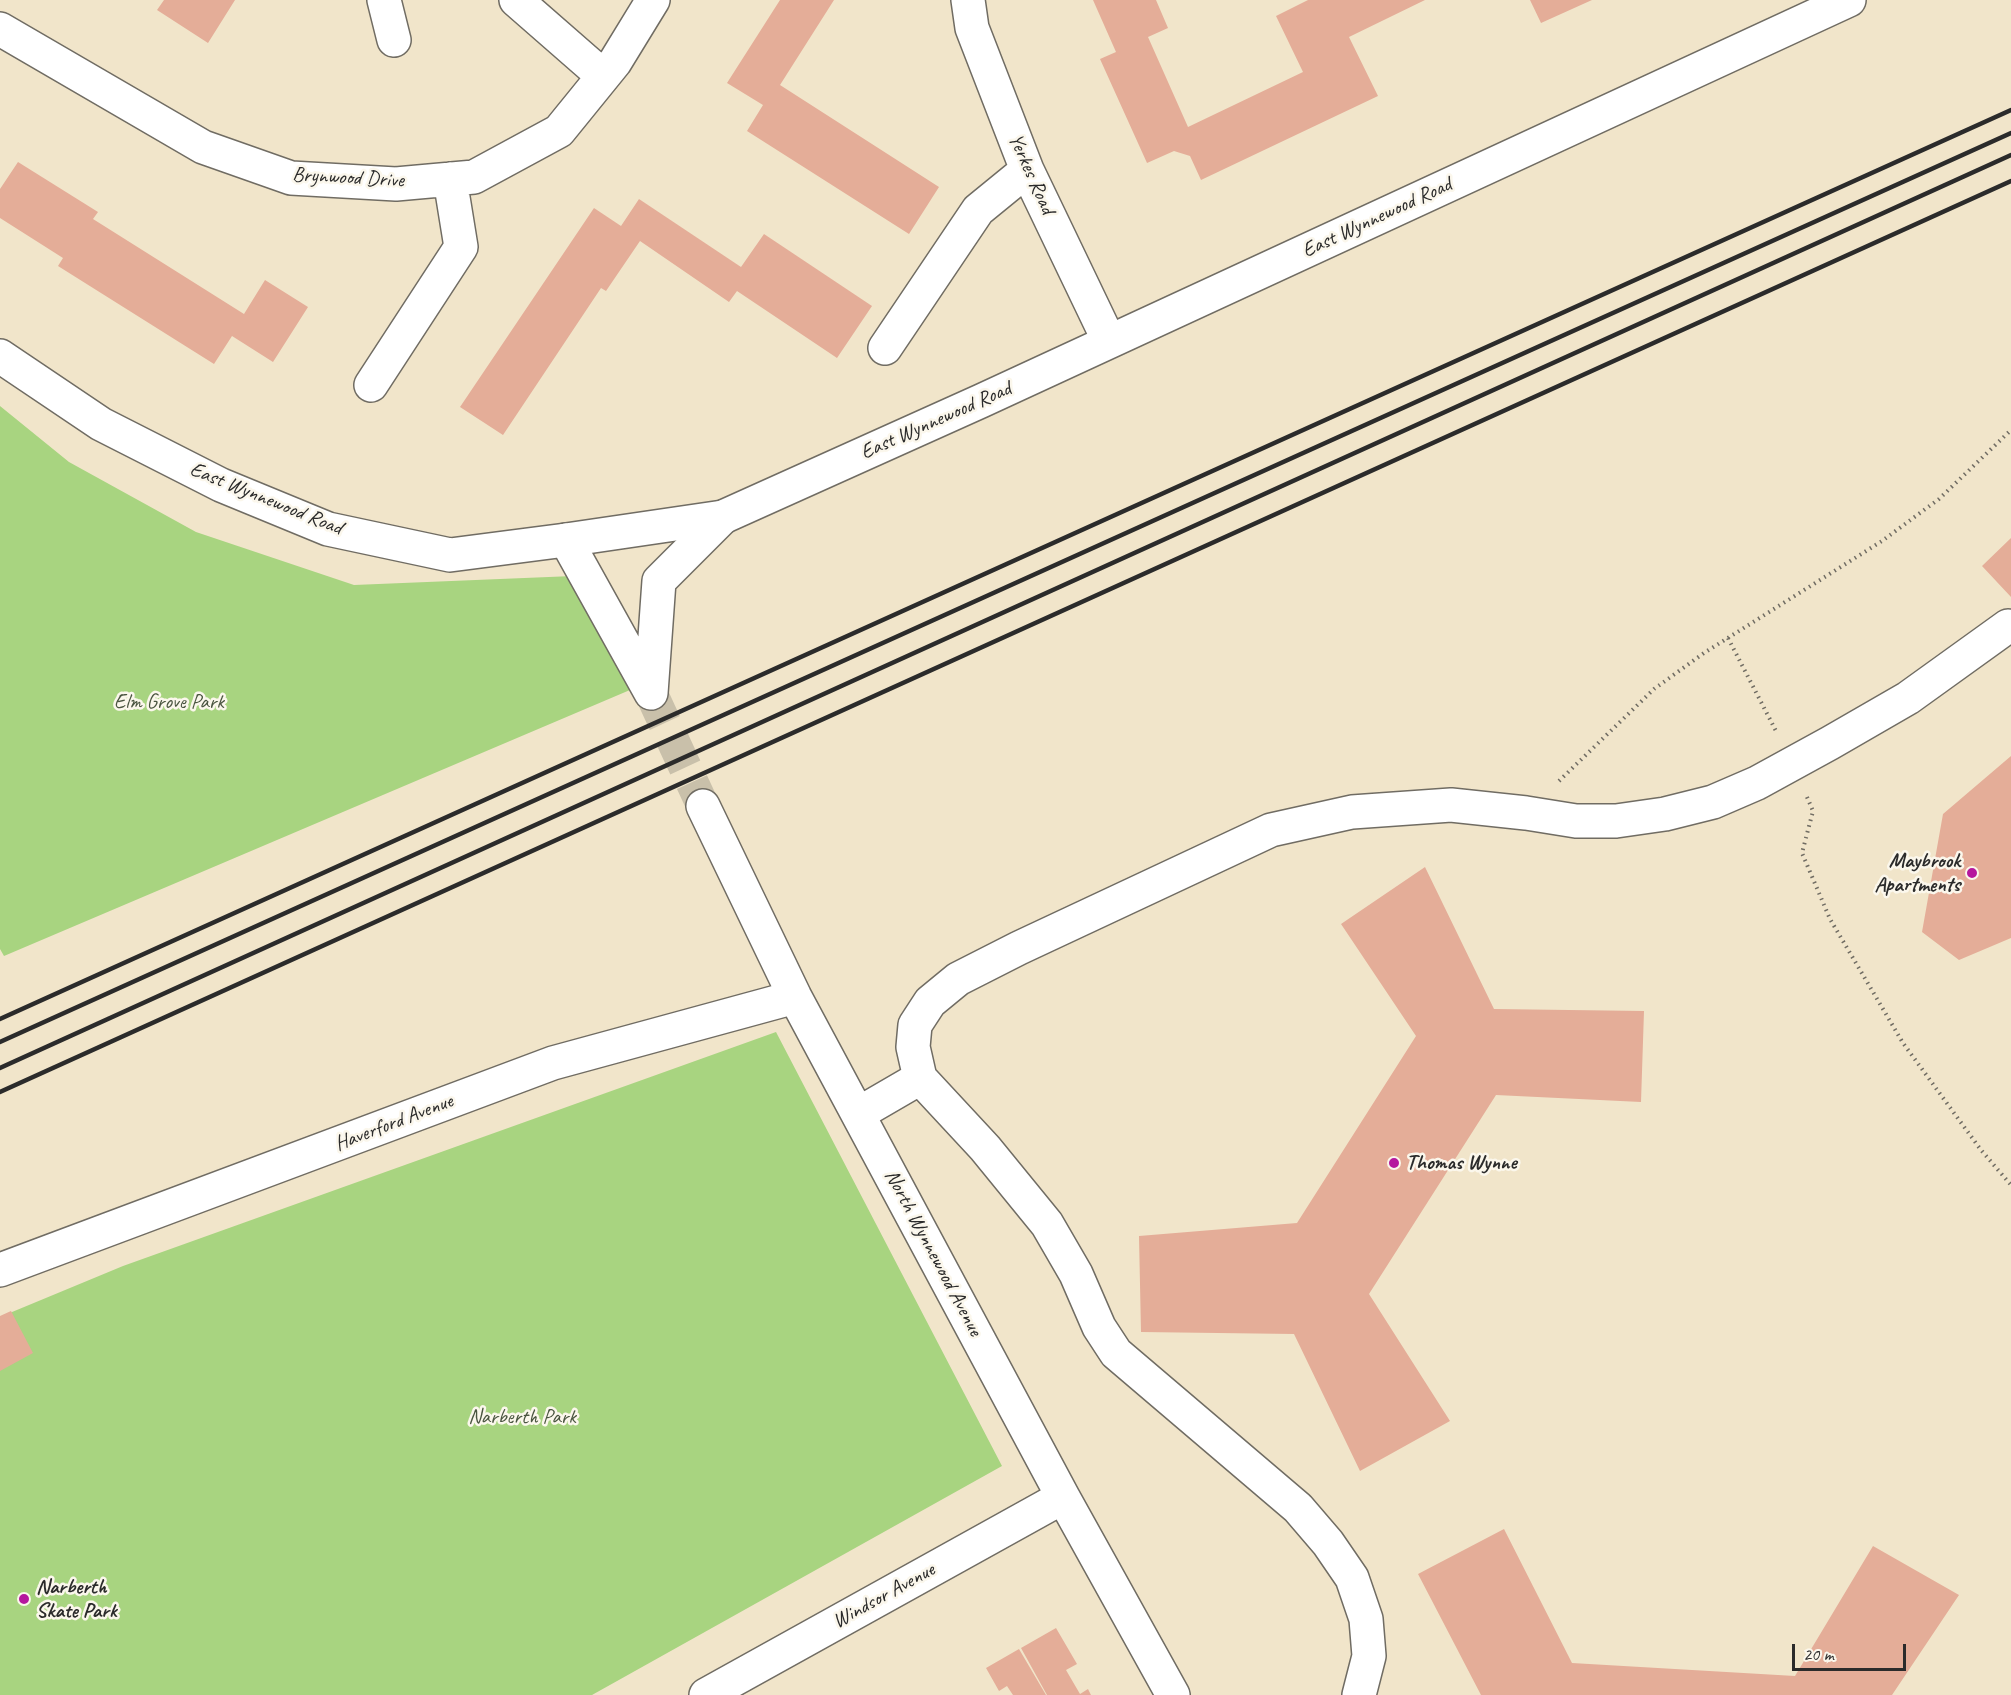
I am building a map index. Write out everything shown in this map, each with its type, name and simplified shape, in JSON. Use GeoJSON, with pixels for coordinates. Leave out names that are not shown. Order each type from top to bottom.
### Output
{"type":"FeatureCollection","features":[{"type":"Feature","properties":{"kind":"street"},"geometry":{"type":"LineString","coordinates":[[384,0],[394,40]]}},
{"type":"Feature","properties":{"kind":"street"},"geometry":{"type":"LineString","coordinates":[[516,0],[603,76]]}},
{"type":"Feature","properties":{"kind":"street","name":"Brynwood Drive"},"geometry":{"type":"LineString","coordinates":[[0,29],[202,147],[291,178],[396,184],[474,177],[559,131],[615,62],[653,0]]}},
{"type":"Feature","properties":{"kind":"street","name":"Yerkes Road"},"geometry":{"type":"LineString","coordinates":[[968,0],[972,28],[1027,170],[1109,341]]}},
{"type":"Feature","properties":{"kind":"street","name":"East Wynnewood Road"},"geometry":{"type":"LineString","coordinates":[[0,356],[101,424],[221,485],[328,529],[450,555],[723,517],[1849,0]]}},
{"type":"Feature","properties":{"kind":"street"},"geometry":{"type":"LineString","coordinates":[[885,348],[978,210],[1027,170]]}},
{"type":"Feature","properties":{"kind":"street"},"geometry":{"type":"LineString","coordinates":[[371,385],[461,247],[450,179]]}},
{"type":"Feature","properties":{"kind":"street"},"geometry":{"type":"LineString","coordinates":[[566,540],[651,693],[659,581],[723,517]]}},
{"type":"Feature","properties":{"kind":"street"},"geometry":{"type":"LineString","coordinates":[[1359,1695],[1370,1656],[1366,1619],[1352,1578],[1328,1543],[1298,1508],[1116,1353],[1099,1327],[1076,1274],[1047,1224],[985,1148],[920,1078],[913,1047],[915,1025],[930,1002],[958,980],[1019,948],[1270,830],[1352,812],[1451,805],[1576,821],[1616,821],[1665,814],[1713,802],[1793,764],[1908,698],[2008,626]]}},
{"type":"Feature","properties":{"kind":"street","name":"North Wynnewood Avenue"},"geometry":{"type":"LineString","coordinates":[[703,806],[795,997],[1063,1497],[1173,1695]]}},
{"type":"Feature","properties":{"kind":"street","name":"Haverford Avenue"},"geometry":{"type":"LineString","coordinates":[[0,1270],[553,1063],[795,997]]}},
{"type":"Feature","properties":{"kind":"street"},"geometry":{"type":"LineString","coordinates":[[858,1114],[920,1078]]}},
{"type":"Feature","properties":{"kind":"street","name":"Windsor Avenue"},"geometry":{"type":"LineString","coordinates":[[706,1695],[1063,1497]]}},
{"type":"Feature","properties":{"kind":"path"},"geometry":{"type":"LineString","coordinates":[[1526,813],[1653,689],[1901,527],[1939,499],[2011,430]]}},
{"type":"Feature","properties":{"kind":"path"},"geometry":{"type":"LineString","coordinates":[[1728,638],[1793,764],[1813,811],[1802,853],[1830,919],[1903,1043],[1981,1150],[2011,1185]]}},
{"type":"Feature","properties":{"kind":"green space","name":"Elm Grove Park"},"geometry":{"type":"Polygon","coordinates":[[[0,406],[69,462],[196,532],[354,585],[573,576],[630,690],[4,956],[0,949],[0,406]]]}},
{"type":"Feature","properties":{"kind":"green space","name":"Narberth Park"},"geometry":{"type":"Polygon","coordinates":[[[776,1032],[1002,1466],[592,1695],[0,1695],[0,1317],[123,1266],[776,1032]]]}},
{"type":"Feature","properties":{"kind":"building"},"geometry":{"type":"Polygon","coordinates":[[[164,0],[235,0],[208,43],[157,10],[164,0]]]}},
{"type":"Feature","properties":{"kind":"building"},"geometry":{"type":"Polygon","coordinates":[[[780,0],[834,0],[780,85],[939,187],[909,234],[747,131],[763,105],[727,83],[780,0]]]}},
{"type":"Feature","properties":{"kind":"building"},"geometry":{"type":"Polygon","coordinates":[[[1093,0],[1156,0],[1168,28],[1148,37],[1188,127],[1303,72],[1276,16],[1308,0],[1425,0],[1349,37],[1378,96],[1201,180],[1190,156],[1174,151],[1147,163],[1100,59],[1116,52],[1093,0]]]}},
{"type":"Feature","properties":{"kind":"building"},"geometry":{"type":"Polygon","coordinates":[[[1530,0],[1592,0],[1541,23],[1530,0]]]}},
{"type":"Feature","properties":{"kind":"building"},"geometry":{"type":"Polygon","coordinates":[[[18,162],[98,212],[93,219],[244,314],[265,280],[308,307],[273,362],[232,336],[214,364],[58,266],[63,258],[0,218],[0,189],[18,162]]]}},
{"type":"Feature","properties":{"kind":"building"},"geometry":{"type":"Polygon","coordinates":[[[639,199],[741,267],[764,234],[872,306],[837,358],[737,291],[729,302],[640,241],[606,291],[601,288],[503,435],[460,407],[594,208],[621,226],[639,199]]]}},
{"type":"Feature","properties":{"kind":"building"},"geometry":{"type":"Polygon","coordinates":[[[2011,538],[2011,597],[1982,566],[2011,538]]]}},
{"type":"Feature","properties":{"kind":"building","name":"Maybrook Apartments"},"geometry":{"type":"Polygon","coordinates":[[[2011,756],[2011,938],[1959,960],[1922,932],[1943,814],[2011,756]]]}},
{"type":"Feature","properties":{"kind":"building","name":"Thomas Wynne"},"geometry":{"type":"Polygon","coordinates":[[[1425,867],[1494,1009],[1644,1011],[1641,1102],[1496,1095],[1369,1294],[1450,1421],[1360,1471],[1294,1334],[1141,1332],[1139,1236],[1297,1223],[1416,1036],[1341,924],[1425,867]]]}},
{"type":"Feature","properties":{"kind":"building"},"geometry":{"type":"Polygon","coordinates":[[[11,1311],[33,1353],[0,1371],[0,1316],[11,1311]]]}},
{"type":"Feature","properties":{"kind":"building"},"geometry":{"type":"Polygon","coordinates":[[[1504,1529],[1572,1663],[1795,1676],[1873,1546],[1959,1595],[1892,1695],[1481,1695],[1418,1574],[1504,1529]]]}},
{"type":"Feature","properties":{"kind":"building"},"geometry":{"type":"Polygon","coordinates":[[[1056,1628],[1077,1664],[1066,1670],[1080,1694],[1088,1689],[1091,1695],[1047,1695],[1021,1648],[1056,1628]]]}},
{"type":"Feature","properties":{"kind":"building"},"geometry":{"type":"Polygon","coordinates":[[[1019,1649],[1046,1695],[1013,1695],[1007,1686],[999,1691],[986,1668],[1019,1649]]]}},
{"type":"Feature","properties":{"kind":"tunnel"},"geometry":{"type":"LineString","coordinates":[[651,693],[703,806]]}},
{"type":"Feature","properties":{"kind":"railway"},"geometry":{"type":"LineString","coordinates":[[0,1019],[2011,110]]}},
{"type":"Feature","properties":{"kind":"railway"},"geometry":{"type":"LineString","coordinates":[[0,1042],[2011,133]]}},
{"type":"Feature","properties":{"kind":"railway"},"geometry":{"type":"LineString","coordinates":[[0,1068],[2011,155]]}},
{"type":"Feature","properties":{"kind":"railway"},"geometry":{"type":"LineString","coordinates":[[0,1092],[2011,181]]}},
{"type":"Feature","properties":{"kind":"place","name":"Maybrook Apartments"},"geometry":{"type":"Point","coordinates":[1972,873]}},
{"type":"Feature","properties":{"kind":"place","name":"Thomas Wynne"},"geometry":{"type":"Point","coordinates":[1394,1163]}},
{"type":"Feature","properties":{"kind":"place","name":"Narberth Skate Park"},"geometry":{"type":"Point","coordinates":[24,1599]}}]}
